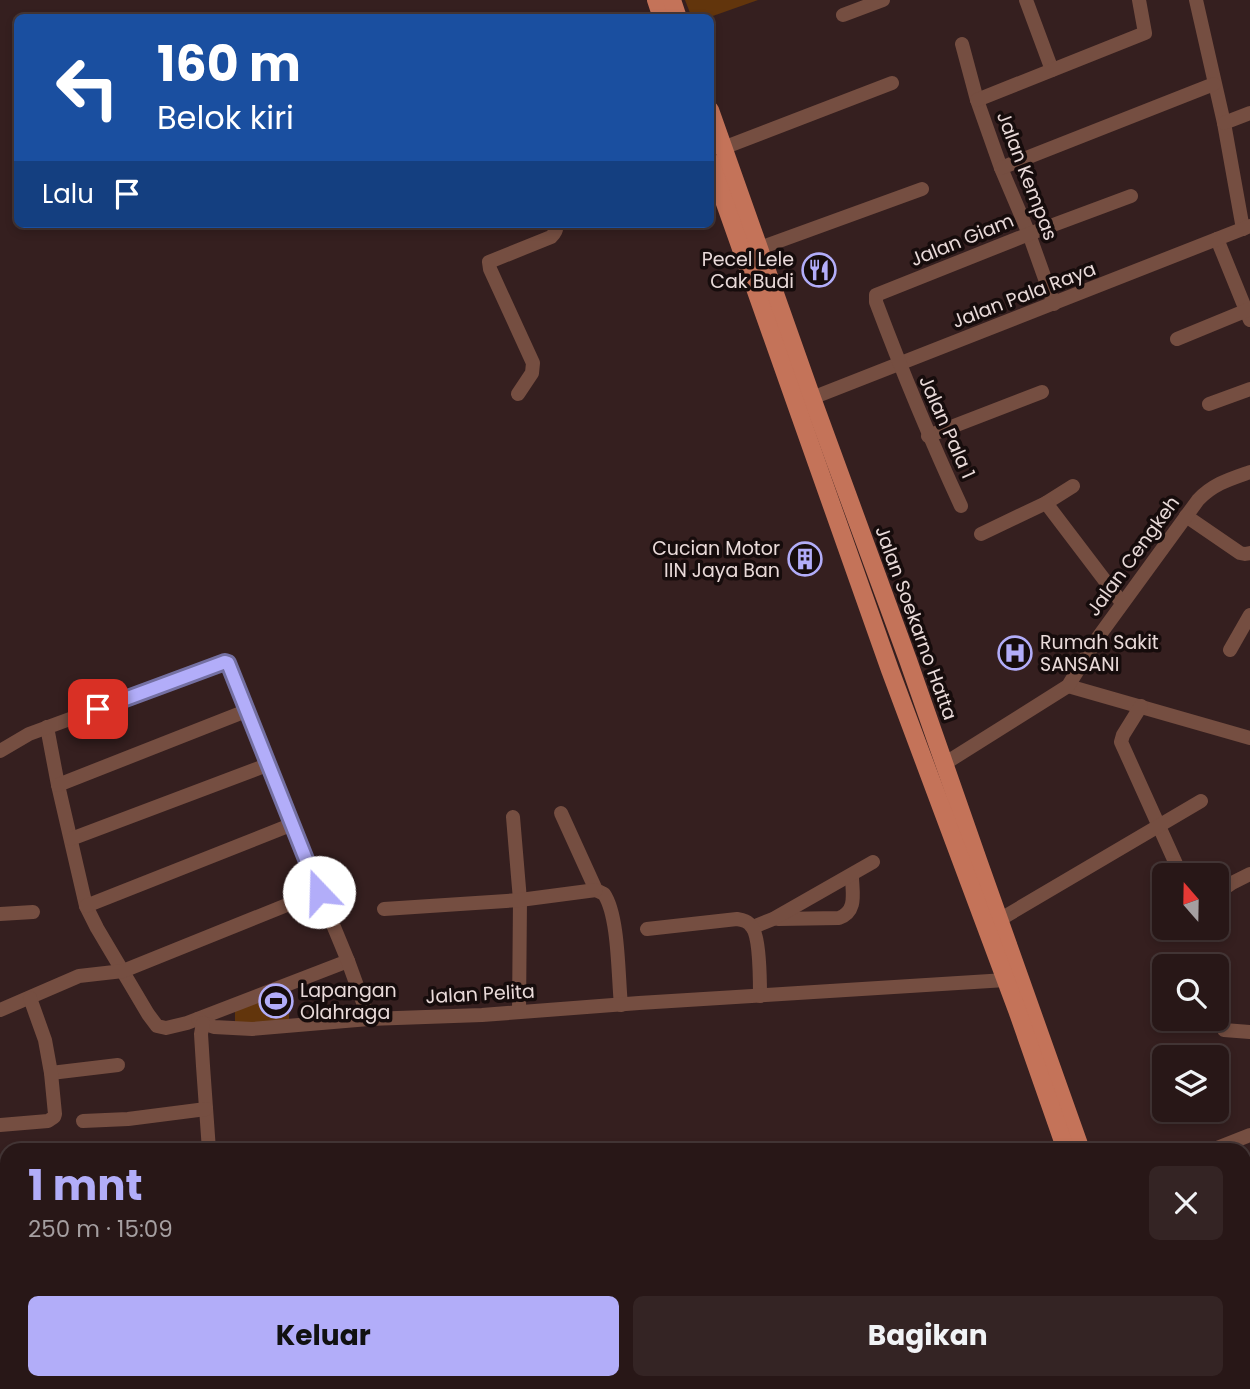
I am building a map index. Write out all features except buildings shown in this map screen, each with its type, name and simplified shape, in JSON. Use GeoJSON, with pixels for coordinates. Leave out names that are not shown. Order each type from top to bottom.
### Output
{"type":"FeatureCollection","features":[{"type":"Feature","properties":{"kind":"main road","name":"Jalan Soekarno Hatta"},"geometry":{"type":"LineString","coordinates":[[714,135],[746,265],[1064,1143]]}},
{"type":"Feature","properties":{"kind":"main road","name":"Jalan Soekarno Hatta"},"geometry":{"type":"LineString","coordinates":[[717,154],[760,248],[1079,1143]]}},
{"type":"Feature","properties":{"kind":"main road"},"geometry":{"type":"LineString","coordinates":[[901,698],[918,692]]}},
{"type":"Feature","properties":{"kind":"street"},"geometry":{"type":"LineString","coordinates":[[843,15],[883,0]]}},
{"type":"Feature","properties":{"kind":"street"},"geometry":{"type":"LineString","coordinates":[[1026,0],[1052,70]]}},
{"type":"Feature","properties":{"kind":"street"},"geometry":{"type":"LineString","coordinates":[[978,100],[1145,33],[1139,0]]}},
{"type":"Feature","properties":{"kind":"street"},"geometry":{"type":"LineString","coordinates":[[1196,0],[1247,228]]}},
{"type":"Feature","properties":{"kind":"street","name":"Jalan Kempas"},"geometry":{"type":"LineString","coordinates":[[962,44],[1001,168],[1029,234],[1054,304]]}},
{"type":"Feature","properties":{"kind":"street"},"geometry":{"type":"LineString","coordinates":[[717,154],[892,83]]}},
{"type":"Feature","properties":{"kind":"street"},"geometry":{"type":"LineString","coordinates":[[1001,168],[1214,84]]}},
{"type":"Feature","properties":{"kind":"street"},"geometry":{"type":"LineString","coordinates":[[1224,124],[1250,113]]}},
{"type":"Feature","properties":{"kind":"street"},"geometry":{"type":"LineString","coordinates":[[760,248],[922,189]]}},
{"type":"Feature","properties":{"kind":"street","name":"Jalan Giam"},"geometry":{"type":"LineString","coordinates":[[899,365],[876,303],[876,295],[1130,196]]}},
{"type":"Feature","properties":{"kind":"street"},"geometry":{"type":"LineString","coordinates":[[518,394],[532,373],[533,363],[489,265],[492,260],[551,237],[557,228]]}},
{"type":"Feature","properties":{"kind":"street","name":"Jalan Pala Raya"},"geometry":{"type":"LineString","coordinates":[[812,398],[1247,228]]}},
{"type":"Feature","properties":{"kind":"street"},"geometry":{"type":"LineString","coordinates":[[1177,340],[1249,313],[1217,239]]}},
{"type":"Feature","properties":{"kind":"street","name":"Jalan Pala 1"},"geometry":{"type":"LineString","coordinates":[[899,365],[961,506]]}},
{"type":"Feature","properties":{"kind":"street"},"geometry":{"type":"LineString","coordinates":[[1209,404],[1250,388]]}},
{"type":"Feature","properties":{"kind":"street"},"geometry":{"type":"LineString","coordinates":[[928,436],[1042,392]]}},
{"type":"Feature","properties":{"kind":"street","name":"Jalan Cengkeh"},"geometry":{"type":"LineString","coordinates":[[1068,686],[1122,603],[1207,490],[1250,472]]}},
{"type":"Feature","properties":{"kind":"street"},"geometry":{"type":"LineString","coordinates":[[981,534],[1046,503],[1073,486]]}},
{"type":"Feature","properties":{"kind":"street"},"geometry":{"type":"LineString","coordinates":[[1046,503],[1122,603]]}},
{"type":"Feature","properties":{"kind":"street"},"geometry":{"type":"LineString","coordinates":[[1186,516],[1240,553],[1250,553]]}},
{"type":"Feature","properties":{"kind":"street"},"geometry":{"type":"LineString","coordinates":[[1230,650],[1250,615]]}},
{"type":"Feature","properties":{"kind":"street"},"geometry":{"type":"LineString","coordinates":[[0,751],[29,734],[225,662],[229,665],[369,1019]]}},
{"type":"Feature","properties":{"kind":"street"},"geometry":{"type":"LineString","coordinates":[[944,764],[1068,686],[1250,738]]}},
{"type":"Feature","properties":{"kind":"street"},"geometry":{"type":"LineString","coordinates":[[1141,706],[1121,742],[1175,863]]}},
{"type":"Feature","properties":{"kind":"street"},"geometry":{"type":"LineString","coordinates":[[58,785],[246,711]]}},
{"type":"Feature","properties":{"kind":"street","name":"Jalan Pelita"},"geometry":{"type":"LineString","coordinates":[[47,727],[86,906],[157,1027],[200,1021],[214,1027],[252,1029],[369,1019],[482,1015],[1006,980]]}},
{"type":"Feature","properties":{"kind":"street"},"geometry":{"type":"LineString","coordinates":[[71,839],[267,765]]}},
{"type":"Feature","properties":{"kind":"street"},"geometry":{"type":"LineString","coordinates":[[999,920],[1201,801]]}},
{"type":"Feature","properties":{"kind":"street"},"geometry":{"type":"LineString","coordinates":[[561,813],[596,890]]}},
{"type":"Feature","properties":{"kind":"street"},"geometry":{"type":"LineString","coordinates":[[513,817],[520,900],[519,1012]]}},
{"type":"Feature","properties":{"kind":"street"},"geometry":{"type":"LineString","coordinates":[[86,906],[293,824]]}},
{"type":"Feature","properties":{"kind":"street"},"geometry":{"type":"LineString","coordinates":[[753,927],[773,919],[873,862]]}},
{"type":"Feature","properties":{"kind":"street"},"geometry":{"type":"LineString","coordinates":[[1229,885],[1250,874]]}},
{"type":"Feature","properties":{"kind":"street"},"geometry":{"type":"LineString","coordinates":[[773,919],[845,916],[852,905],[852,876]]}},
{"type":"Feature","properties":{"kind":"street"},"geometry":{"type":"LineString","coordinates":[[383,909],[520,900],[596,890],[604,894],[611,907],[621,1005]]}},
{"type":"Feature","properties":{"kind":"street"},"geometry":{"type":"LineString","coordinates":[[0,1010],[79,976],[122,971],[319,892]]}},
{"type":"Feature","properties":{"kind":"street"},"geometry":{"type":"LineString","coordinates":[[0,914],[33,912]]}},
{"type":"Feature","properties":{"kind":"street"},"geometry":{"type":"LineString","coordinates":[[647,929],[737,919],[746,921],[757,936],[760,996]]}},
{"type":"Feature","properties":{"kind":"street"},"geometry":{"type":"LineString","coordinates":[[208,1143],[200,1021],[348,961]]}},
{"type":"Feature","properties":{"kind":"street"},"geometry":{"type":"LineString","coordinates":[[0,1125],[48,1121],[55,1114],[45,1040],[30,998]]}},
{"type":"Feature","properties":{"kind":"street"},"geometry":{"type":"LineString","coordinates":[[1229,1030],[1250,1032]]}},
{"type":"Feature","properties":{"kind":"street"},"geometry":{"type":"LineString","coordinates":[[51,1073],[118,1065]]}},
{"type":"Feature","properties":{"kind":"street"},"geometry":{"type":"LineString","coordinates":[[83,1121],[128,1119],[206,1109]]}},
{"type":"Feature","properties":{"kind":"street"},"geometry":{"type":"LineString","coordinates":[[1230,1143],[1250,1135]]}},
{"type":"Feature","properties":{"kind":"shaded area"},"geometry":{"type":"Polygon","coordinates":[[[685,0],[758,0],[714,16],[690,14],[685,0]]]}},
{"type":"Feature","properties":{"kind":"shaded area","name":"Lapangan Olahraga"},"geometry":{"type":"Polygon","coordinates":[[[289,992],[289,1021],[235,1025],[235,1010],[289,992]]]}},
{"type":"Feature","properties":{"kind":"place","name":"Pecel Lele Cak Budi"},"geometry":{"type":"Point","coordinates":[819,270]}},
{"type":"Feature","properties":{"kind":"place","name":"Cucian Motor IIN Jaya Ban"},"geometry":{"type":"Point","coordinates":[805,559]}},
{"type":"Feature","properties":{"kind":"place","name":"Rumah Sakit SANSANI"},"geometry":{"type":"Point","coordinates":[1015,653]}},
{"type":"Feature","properties":{"kind":"place","name":"Lapangan Olahraga"},"geometry":{"type":"Point","coordinates":[276,1001]}},
{"type":"Feature","properties":{"kind":"route"},"geometry":{"type":"LineString","coordinates":[[98,709],[228,663],[319,892]]}}]}
